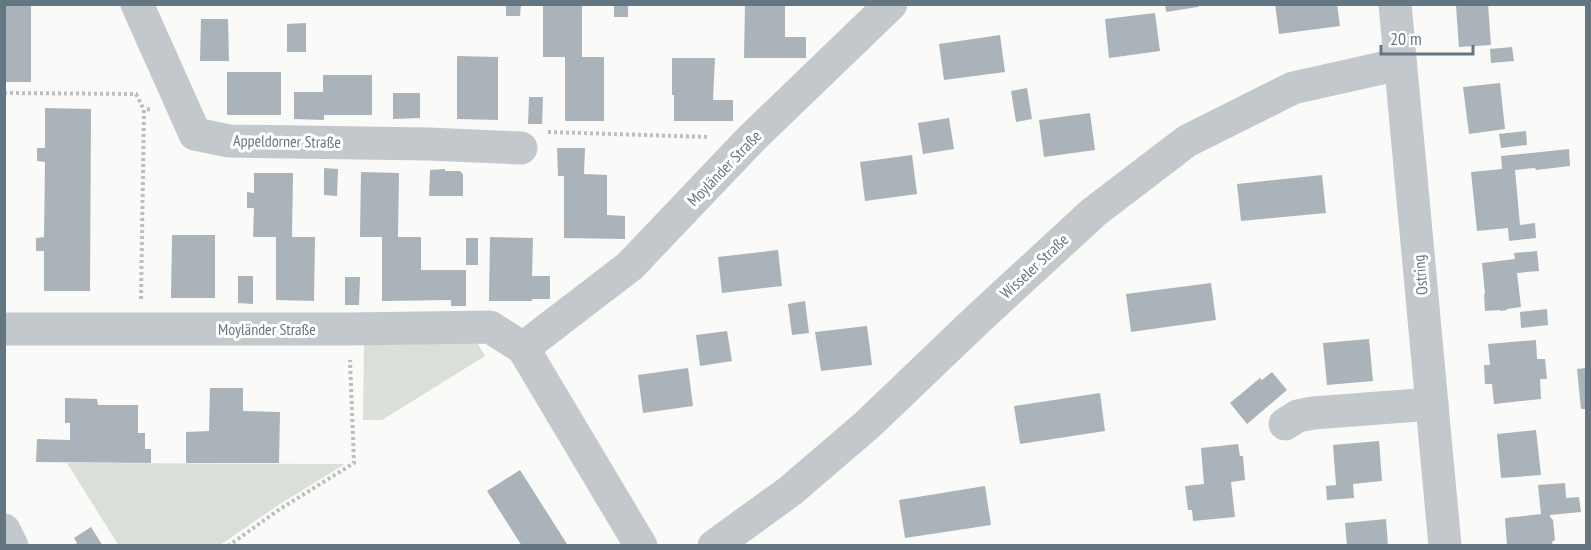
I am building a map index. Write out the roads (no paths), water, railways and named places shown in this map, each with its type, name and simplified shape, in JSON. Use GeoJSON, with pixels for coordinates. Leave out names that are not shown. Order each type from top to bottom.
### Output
{"type":"FeatureCollection","features":[{"type":"Feature","properties":{"kind":"street","name":"Appeldorner Straße"},"geometry":{"type":"LineString","coordinates":[[136,4],[195,134],[229,141],[521,148]]}},
{"type":"Feature","properties":{"kind":"street","name":"Moyländer Straße"},"geometry":{"type":"LineString","coordinates":[[523,348],[630,266],[750,140],[891,4]]}},
{"type":"Feature","properties":{"kind":"street","name":"Ostring"},"geometry":{"type":"LineString","coordinates":[[1395,4],[1445,546]]}},
{"type":"Feature","properties":{"kind":"street","name":"Wisseler Straße"},"geometry":{"type":"LineString","coordinates":[[714,546],[790,491],[867,424],[980,316],[1094,212],[1187,141],[1293,88],[1400,64]]}},
{"type":"Feature","properties":{"kind":"street","name":"Moyländer Straße"},"geometry":{"type":"LineString","coordinates":[[4,329],[490,327],[523,348],[641,546]]}},
{"type":"Feature","properties":{"kind":"street"},"geometry":{"type":"LineString","coordinates":[[1285,424],[1298,416],[1313,413],[1432,404]]}},
{"type":"Feature","properties":{"kind":"street"},"geometry":{"type":"LineString","coordinates":[[4,530],[12,546]]}}]}
